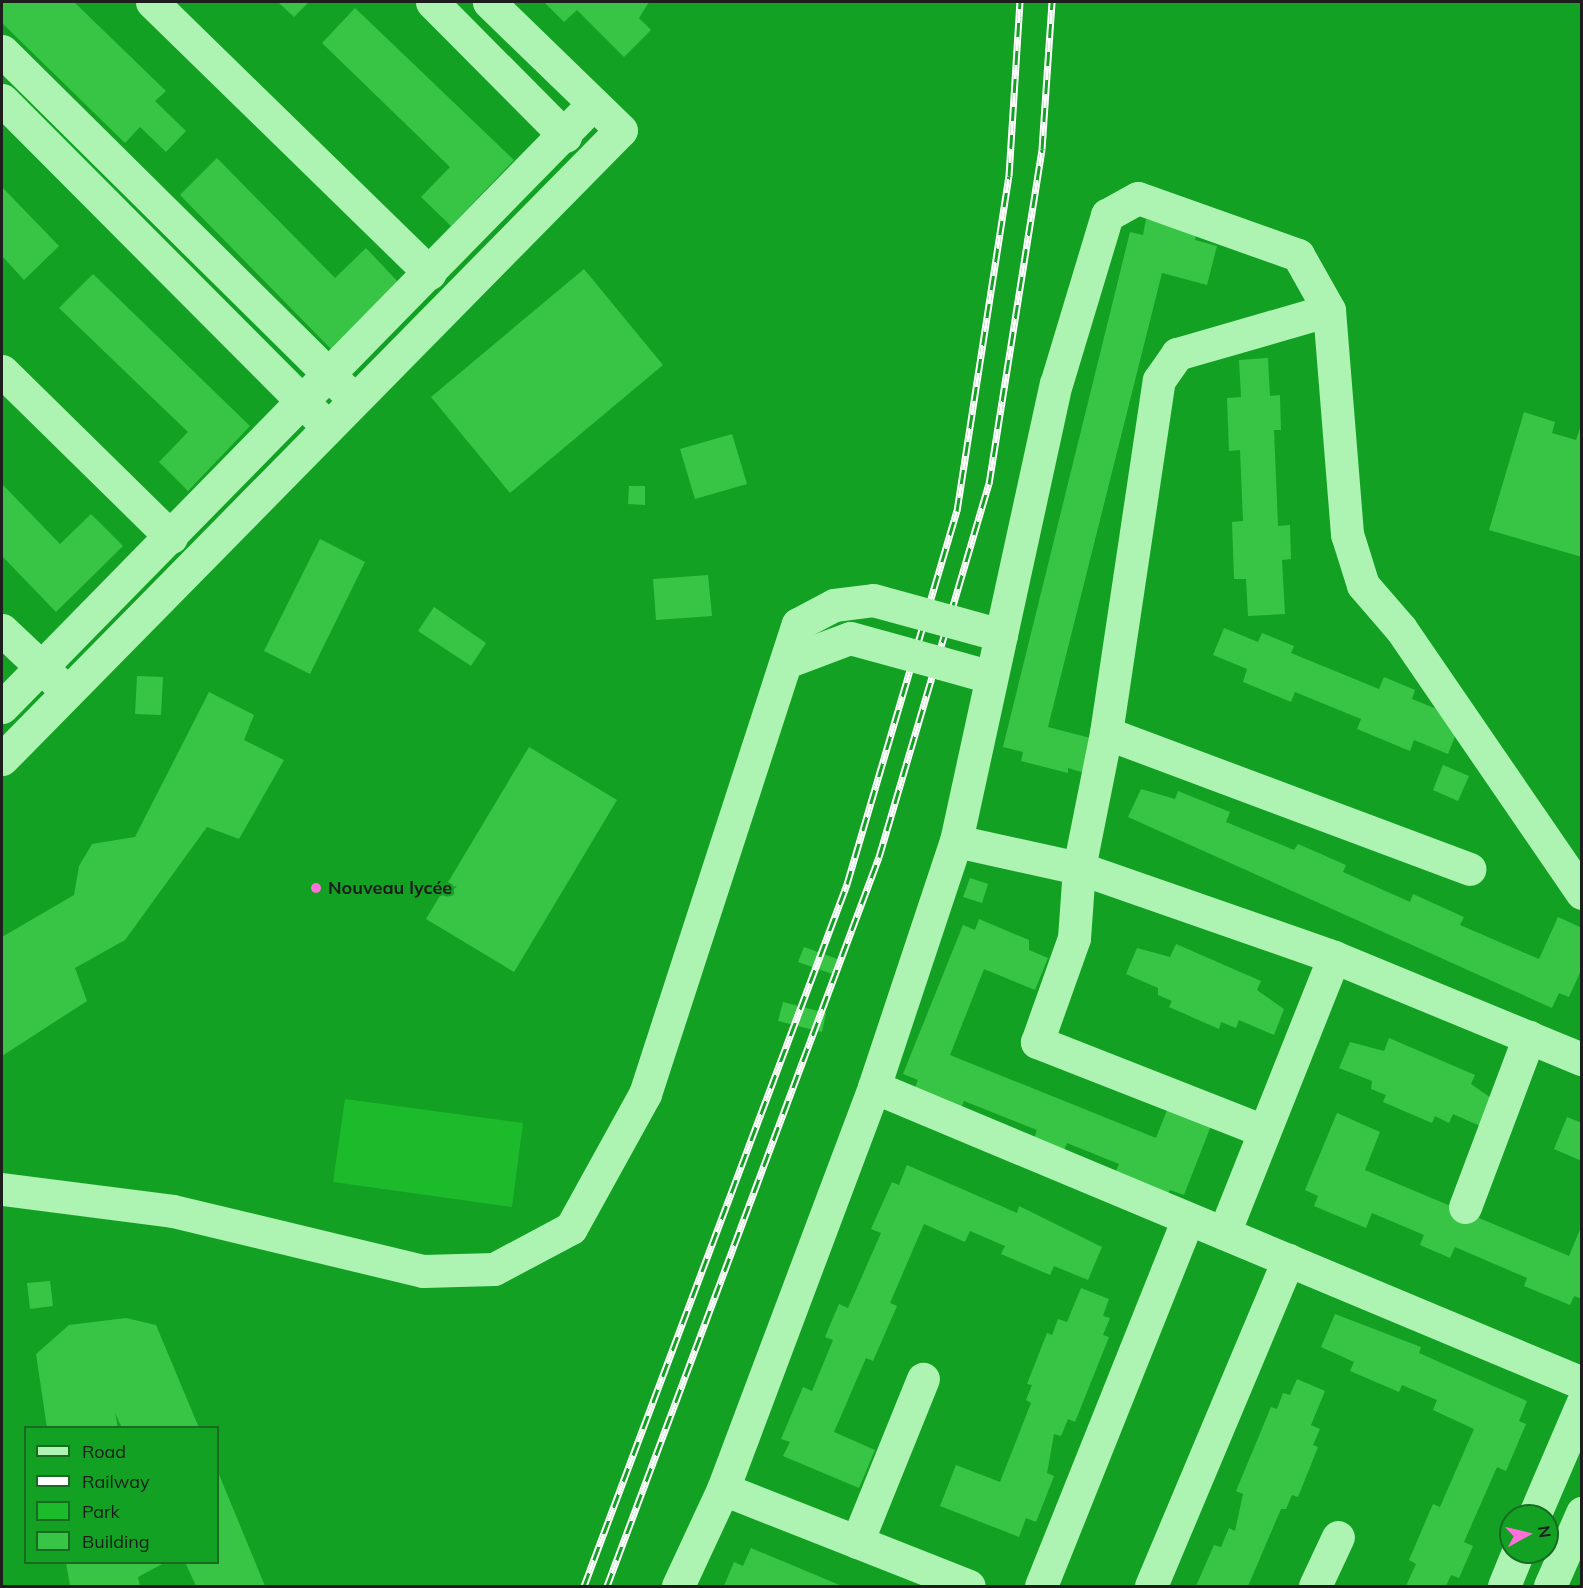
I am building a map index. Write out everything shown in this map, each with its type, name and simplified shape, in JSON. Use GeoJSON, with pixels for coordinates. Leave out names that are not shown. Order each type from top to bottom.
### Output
{"type":"FeatureCollection","features":[{"type":"Feature","properties":{"kind":"street"},"geometry":{"type":"LineString","coordinates":[[152,2],[430,273]]}},
{"type":"Feature","properties":{"kind":"street"},"geometry":{"type":"LineString","coordinates":[[432,2],[565,136]]}},
{"type":"Feature","properties":{"kind":"street"},"geometry":{"type":"LineString","coordinates":[[2,759],[357,403],[621,130],[489,2]]}},
{"type":"Feature","properties":{"kind":"street"},"geometry":{"type":"LineString","coordinates":[[2,51],[357,403]]}},
{"type":"Feature","properties":{"kind":"street"},"geometry":{"type":"LineString","coordinates":[[2,100],[331,429]]}},
{"type":"Feature","properties":{"kind":"street"},"geometry":{"type":"LineString","coordinates":[[2,707],[565,136],[593,104]]}},
{"type":"Feature","properties":{"kind":"street"},"geometry":{"type":"LineString","coordinates":[[678,1587],[723,1489],[874,1087],[956,841],[1056,384],[1107,215],[1138,198],[1298,255],[1329,310],[1347,534],[1363,585],[1401,628],[1581,892]]}},
{"type":"Feature","properties":{"kind":"street"},"geometry":{"type":"LineString","coordinates":[[1264,1131],[1037,1042],[1074,938],[1079,868],[1106,733],[1159,380],[1177,354],[1329,310]]}},
{"type":"Feature","properties":{"kind":"street"},"geometry":{"type":"LineString","coordinates":[[2,371],[171,537]]}},
{"type":"Feature","properties":{"kind":"street"},"geometry":{"type":"LineString","coordinates":[[2,1189],[173,1211],[423,1271],[494,1269],[571,1228],[645,1094],[798,624],[834,605],[873,600],[1001,635]]}},
{"type":"Feature","properties":{"kind":"street"},"geometry":{"type":"LineString","coordinates":[[2,630],[40,669],[69,692]]}},
{"type":"Feature","properties":{"kind":"street"},"geometry":{"type":"LineString","coordinates":[[786,662],[850,638],[992,677]]}},
{"type":"Feature","properties":{"kind":"street"},"geometry":{"type":"LineString","coordinates":[[1106,733],[1469,869]]}},
{"type":"Feature","properties":{"kind":"street"},"geometry":{"type":"LineString","coordinates":[[956,841],[1079,868],[1334,957],[1581,1059]]}},
{"type":"Feature","properties":{"kind":"street"},"geometry":{"type":"LineString","coordinates":[[1224,1233],[1334,957]]}},
{"type":"Feature","properties":{"kind":"street"},"geometry":{"type":"LineString","coordinates":[[1465,1207],[1529,1037]]}},
{"type":"Feature","properties":{"kind":"street"},"geometry":{"type":"LineString","coordinates":[[874,1087],[1187,1221],[1224,1233],[1581,1383]]}},
{"type":"Feature","properties":{"kind":"street"},"geometry":{"type":"LineString","coordinates":[[1041,1587],[1187,1221]]}},
{"type":"Feature","properties":{"kind":"street"},"geometry":{"type":"LineString","coordinates":[[1151,1587],[1288,1260]]}},
{"type":"Feature","properties":{"kind":"street"},"geometry":{"type":"LineString","coordinates":[[857,1542],[923,1379]]}},
{"type":"Feature","properties":{"kind":"street"},"geometry":{"type":"LineString","coordinates":[[1539,1504],[1581,1404]]}},
{"type":"Feature","properties":{"kind":"street"},"geometry":{"type":"LineString","coordinates":[[723,1489],[969,1587]]}},
{"type":"Feature","properties":{"kind":"street"},"geometry":{"type":"LineString","coordinates":[[1550,1587],[1581,1513]]}},
{"type":"Feature","properties":{"kind":"street"},"geometry":{"type":"LineString","coordinates":[[1315,1587],[1338,1537]]}},
{"type":"Feature","properties":{"kind":"street"},"geometry":{"type":"LineString","coordinates":[[1503,1587],[1513,1564]]}},
{"type":"Feature","properties":{"kind":"green space"},"geometry":{"type":"Polygon","coordinates":[[[345,1099],[523,1123],[512,1207],[333,1182],[345,1099]]]}},
{"type":"Feature","properties":{"kind":"building"},"geometry":{"type":"Polygon","coordinates":[[[2,2],[74,2],[166,91],[155,101],[186,131],[166,152],[140,127],[125,143],[2,23],[2,2]]]}},
{"type":"Feature","properties":{"kind":"building"},"geometry":{"type":"Polygon","coordinates":[[[278,2],[309,2],[294,17],[278,2]]]}},
{"type":"Feature","properties":{"kind":"building"},"geometry":{"type":"Polygon","coordinates":[[[544,2],[649,2],[639,18],[651,30],[624,57],[577,10],[564,22],[544,2]]]}},
{"type":"Feature","properties":{"kind":"building"},"geometry":{"type":"Polygon","coordinates":[[[355,8],[514,160],[451,226],[421,197],[450,167],[322,43],[355,8]]]}},
{"type":"Feature","properties":{"kind":"building"},"geometry":{"type":"Polygon","coordinates":[[[217,158],[335,278],[366,248],[399,283],[331,349],[180,195],[217,158]]]}},
{"type":"Feature","properties":{"kind":"building"},"geometry":{"type":"Polygon","coordinates":[[[2,187],[59,246],[24,280],[2,256],[2,187]]]}},
{"type":"Feature","properties":{"kind":"building"},"geometry":{"type":"Polygon","coordinates":[[[1146,219],[1197,232],[1195,240],[1217,246],[1207,285],[1162,273],[1048,727],[1094,739],[1085,773],[1068,768],[1068,773],[1021,761],[1023,752],[1003,747],[1130,232],[1143,235],[1146,219]]]}},
{"type":"Feature","properties":{"kind":"building"},"geometry":{"type":"Polygon","coordinates":[[[584,269],[663,365],[510,493],[431,397],[584,269]]]}},
{"type":"Feature","properties":{"kind":"building"},"geometry":{"type":"Polygon","coordinates":[[[93,274],[250,426],[188,491],[159,462],[188,432],[59,308],[93,274]]]}},
{"type":"Feature","properties":{"kind":"building"},"geometry":{"type":"Polygon","coordinates":[[[1268,358],[1270,396],[1280,395],[1281,430],[1274,430],[1278,526],[1290,525],[1291,559],[1282,560],[1285,614],[1248,616],[1246,579],[1234,579],[1232,522],[1243,521],[1240,450],[1229,451],[1227,398],[1241,397],[1239,360],[1268,358]]]}},
{"type":"Feature","properties":{"kind":"building"},"geometry":{"type":"Polygon","coordinates":[[[1524,412],[1555,422],[1552,433],[1576,440],[1582,423],[1582,557],[1489,530],[1524,412]]]}},
{"type":"Feature","properties":{"kind":"building"},"geometry":{"type":"Polygon","coordinates":[[[732,434],[747,484],[695,499],[680,449],[732,434]]]}},
{"type":"Feature","properties":{"kind":"building"},"geometry":{"type":"Polygon","coordinates":[[[2,484],[60,544],[91,514],[123,546],[56,612],[2,556],[2,484]]]}},
{"type":"Feature","properties":{"kind":"building"},"geometry":{"type":"Polygon","coordinates":[[[629,486],[645,486],[645,505],[628,504],[629,486]]]}},
{"type":"Feature","properties":{"kind":"building"},"geometry":{"type":"Polygon","coordinates":[[[320,539],[365,562],[310,674],[264,651],[320,539]]]}},
{"type":"Feature","properties":{"kind":"building"},"geometry":{"type":"Polygon","coordinates":[[[708,575],[712,616],[656,620],[653,579],[708,575]]]}},
{"type":"Feature","properties":{"kind":"building"},"geometry":{"type":"Polygon","coordinates":[[[434,607],[486,643],[471,666],[418,631],[434,607]]]}},
{"type":"Feature","properties":{"kind":"building"},"geometry":{"type":"Polygon","coordinates":[[[1224,628],[1258,642],[1262,633],[1294,646],[1291,653],[1379,689],[1384,677],[1415,690],[1412,699],[1462,719],[1448,754],[1414,740],[1410,751],[1357,729],[1361,719],[1295,692],[1291,702],[1243,682],[1247,669],[1213,655],[1224,628]]]}},
{"type":"Feature","properties":{"kind":"building"},"geometry":{"type":"Polygon","coordinates":[[[137,676],[163,677],[161,715],[135,714],[137,676]]]}},
{"type":"Feature","properties":{"kind":"building"},"geometry":{"type":"Polygon","coordinates":[[[209,692],[254,715],[244,740],[284,760],[239,839],[207,827],[125,940],[75,968],[87,1001],[2,1056],[2,937],[74,895],[79,866],[92,844],[135,837],[209,692]]]}},
{"type":"Feature","properties":{"kind":"building"},"geometry":{"type":"Polygon","coordinates":[[[529,747],[617,800],[514,972],[426,919],[529,747]]]}},
{"type":"Feature","properties":{"kind":"building"},"geometry":{"type":"Polygon","coordinates":[[[1443,765],[1469,776],[1458,801],[1433,790],[1443,765]]]}},
{"type":"Feature","properties":{"kind":"building"},"geometry":{"type":"Polygon","coordinates":[[[1141,789],[1175,799],[1178,791],[1230,812],[1226,822],[1294,850],[1298,844],[1346,865],[1343,872],[1410,902],[1413,894],[1464,917],[1460,925],[1539,959],[1558,917],[1582,928],[1582,968],[1569,997],[1559,993],[1552,1008],[1128,817],[1141,789]]]}},
{"type":"Feature","properties":{"kind":"building"},"geometry":{"type":"Polygon","coordinates":[[[970,878],[988,884],[982,903],[963,897],[970,878]]]}},
{"type":"Feature","properties":{"kind":"building"},"geometry":{"type":"Polygon","coordinates":[[[979,919],[1029,940],[1029,950],[1048,958],[1035,990],[984,969],[950,1055],[1156,1138],[1171,1100],[1214,1118],[1184,1195],[1170,1190],[1166,1200],[1113,1178],[1119,1164],[1067,1143],[1063,1153],[1033,1141],[1037,1130],[964,1101],[961,1108],[914,1090],[918,1080],[903,1074],[963,925],[975,930],[979,919]]]}},
{"type":"Feature","properties":{"kind":"building"},"geometry":{"type":"Polygon","coordinates":[[[1176,944],[1261,981],[1257,990],[1284,1009],[1274,1035],[1239,1020],[1236,1028],[1221,1022],[1219,1029],[1169,1007],[1172,1001],[1158,995],[1158,988],[1126,974],[1137,948],[1170,957],[1176,944]]]}},
{"type":"Feature","properties":{"kind":"building"},"geometry":{"type":"Polygon","coordinates":[[[804,947],[843,961],[838,976],[798,962],[804,947]]]}},
{"type":"Feature","properties":{"kind":"building"},"geometry":{"type":"Polygon","coordinates":[[[783,1002],[826,1013],[822,1032],[778,1021],[783,1002]]]}},
{"type":"Feature","properties":{"kind":"building"},"geometry":{"type":"Polygon","coordinates":[[[1389,1038],[1475,1075],[1471,1084],[1498,1103],[1487,1129],[1453,1114],[1449,1123],[1435,1116],[1432,1123],[1383,1102],[1386,1095],[1371,1089],[1372,1081],[1339,1068],[1350,1042],[1384,1051],[1389,1038]]]}},
{"type":"Feature","properties":{"kind":"building"},"geometry":{"type":"Polygon","coordinates":[[[1337,1113],[1380,1132],[1365,1170],[1569,1256],[1582,1225],[1582,1299],[1574,1296],[1570,1305],[1524,1286],[1527,1278],[1455,1247],[1450,1258],[1420,1245],[1424,1235],[1372,1213],[1366,1228],[1314,1206],[1318,1196],[1305,1190],[1337,1113]]]}},
{"type":"Feature","properties":{"kind":"building"},"geometry":{"type":"Polygon","coordinates":[[[1567,1117],[1582,1123],[1582,1161],[1554,1149],[1567,1117]]]}},
{"type":"Feature","properties":{"kind":"building"},"geometry":{"type":"Polygon","coordinates":[[[907,1165],[1017,1213],[1019,1206],[1102,1247],[1088,1280],[1054,1266],[1050,1275],[1001,1254],[1005,1246],[970,1231],[965,1242],[924,1224],[890,1303],[897,1306],[873,1361],[866,1358],[834,1432],[875,1450],[859,1488],[783,1456],[790,1442],[781,1439],[803,1387],[812,1391],[833,1340],[825,1337],[839,1304],[848,1308],[881,1233],[871,1229],[892,1182],[899,1185],[907,1165]]]}},
{"type":"Feature","properties":{"kind":"building"},"geometry":{"type":"Polygon","coordinates":[[[50,1281],[53,1306],[30,1309],[27,1283],[50,1281]]]}},
{"type":"Feature","properties":{"kind":"building"},"geometry":{"type":"Polygon","coordinates":[[[1081,1288],[1109,1299],[1103,1316],[1110,1318],[1103,1335],[1109,1337],[1075,1422],[1068,1419],[1061,1436],[1054,1434],[1047,1473],[1054,1476],[1036,1522],[1026,1518],[1019,1537],[940,1506],[956,1465],[1000,1482],[1031,1403],[1026,1400],[1032,1385],[1027,1384],[1047,1333],[1052,1335],[1058,1319],[1067,1322],[1081,1288]]]}},
{"type":"Feature","properties":{"kind":"building"},"geometry":{"type":"Polygon","coordinates":[[[1335,1314],[1421,1347],[1419,1353],[1527,1401],[1519,1421],[1526,1424],[1506,1471],[1497,1467],[1464,1542],[1473,1546],[1459,1578],[1451,1575],[1446,1586],[1406,1586],[1416,1564],[1409,1560],[1433,1504],[1440,1507],[1474,1429],[1433,1410],[1437,1400],[1402,1385],[1399,1392],[1350,1371],[1354,1362],[1321,1347],[1335,1314]]]}},
{"type":"Feature","properties":{"kind":"building"},"geometry":{"type":"Polygon","coordinates":[[[126,1318],[156,1325],[198,1426],[121,1426],[115,1413],[118,1426],[47,1426],[36,1354],[69,1325],[126,1318]]]}},
{"type":"Feature","properties":{"kind":"building"},"geometry":{"type":"Polygon","coordinates":[[[1297,1379],[1325,1391],[1311,1425],[1320,1429],[1313,1445],[1318,1447],[1298,1497],[1292,1495],[1286,1509],[1281,1509],[1248,1586],[1196,1586],[1214,1545],[1221,1547],[1229,1528],[1235,1531],[1243,1494],[1236,1491],[1271,1407],[1277,1409],[1283,1393],[1290,1395],[1297,1379]]]}},
{"type":"Feature","properties":{"kind":"building"},"geometry":{"type":"Polygon","coordinates":[[[219,1474],[265,1586],[196,1586],[186,1564],[219,1564],[219,1474]]]}},
{"type":"Feature","properties":{"kind":"building"},"geometry":{"type":"Polygon","coordinates":[[[751,1548],[842,1586],[724,1586],[734,1562],[743,1566],[751,1548]]]}},
{"type":"Feature","properties":{"kind":"building"},"geometry":{"type":"Polygon","coordinates":[[[66,1564],[162,1564],[138,1577],[140,1586],[70,1586],[66,1564]]]}},
{"type":"Feature","properties":{"kind":"railway"},"geometry":{"type":"LineString","coordinates":[[584,1586],[847,884],[957,511],[1009,176],[1020,2]]}},
{"type":"Feature","properties":{"kind":"railway"},"geometry":{"type":"LineString","coordinates":[[607,1586],[879,857],[989,484],[1042,149],[1052,2]]}},
{"type":"Feature","properties":{"kind":"place","name":"Nouveau lycée"},"geometry":{"type":"Point","coordinates":[316,888]}}]}
